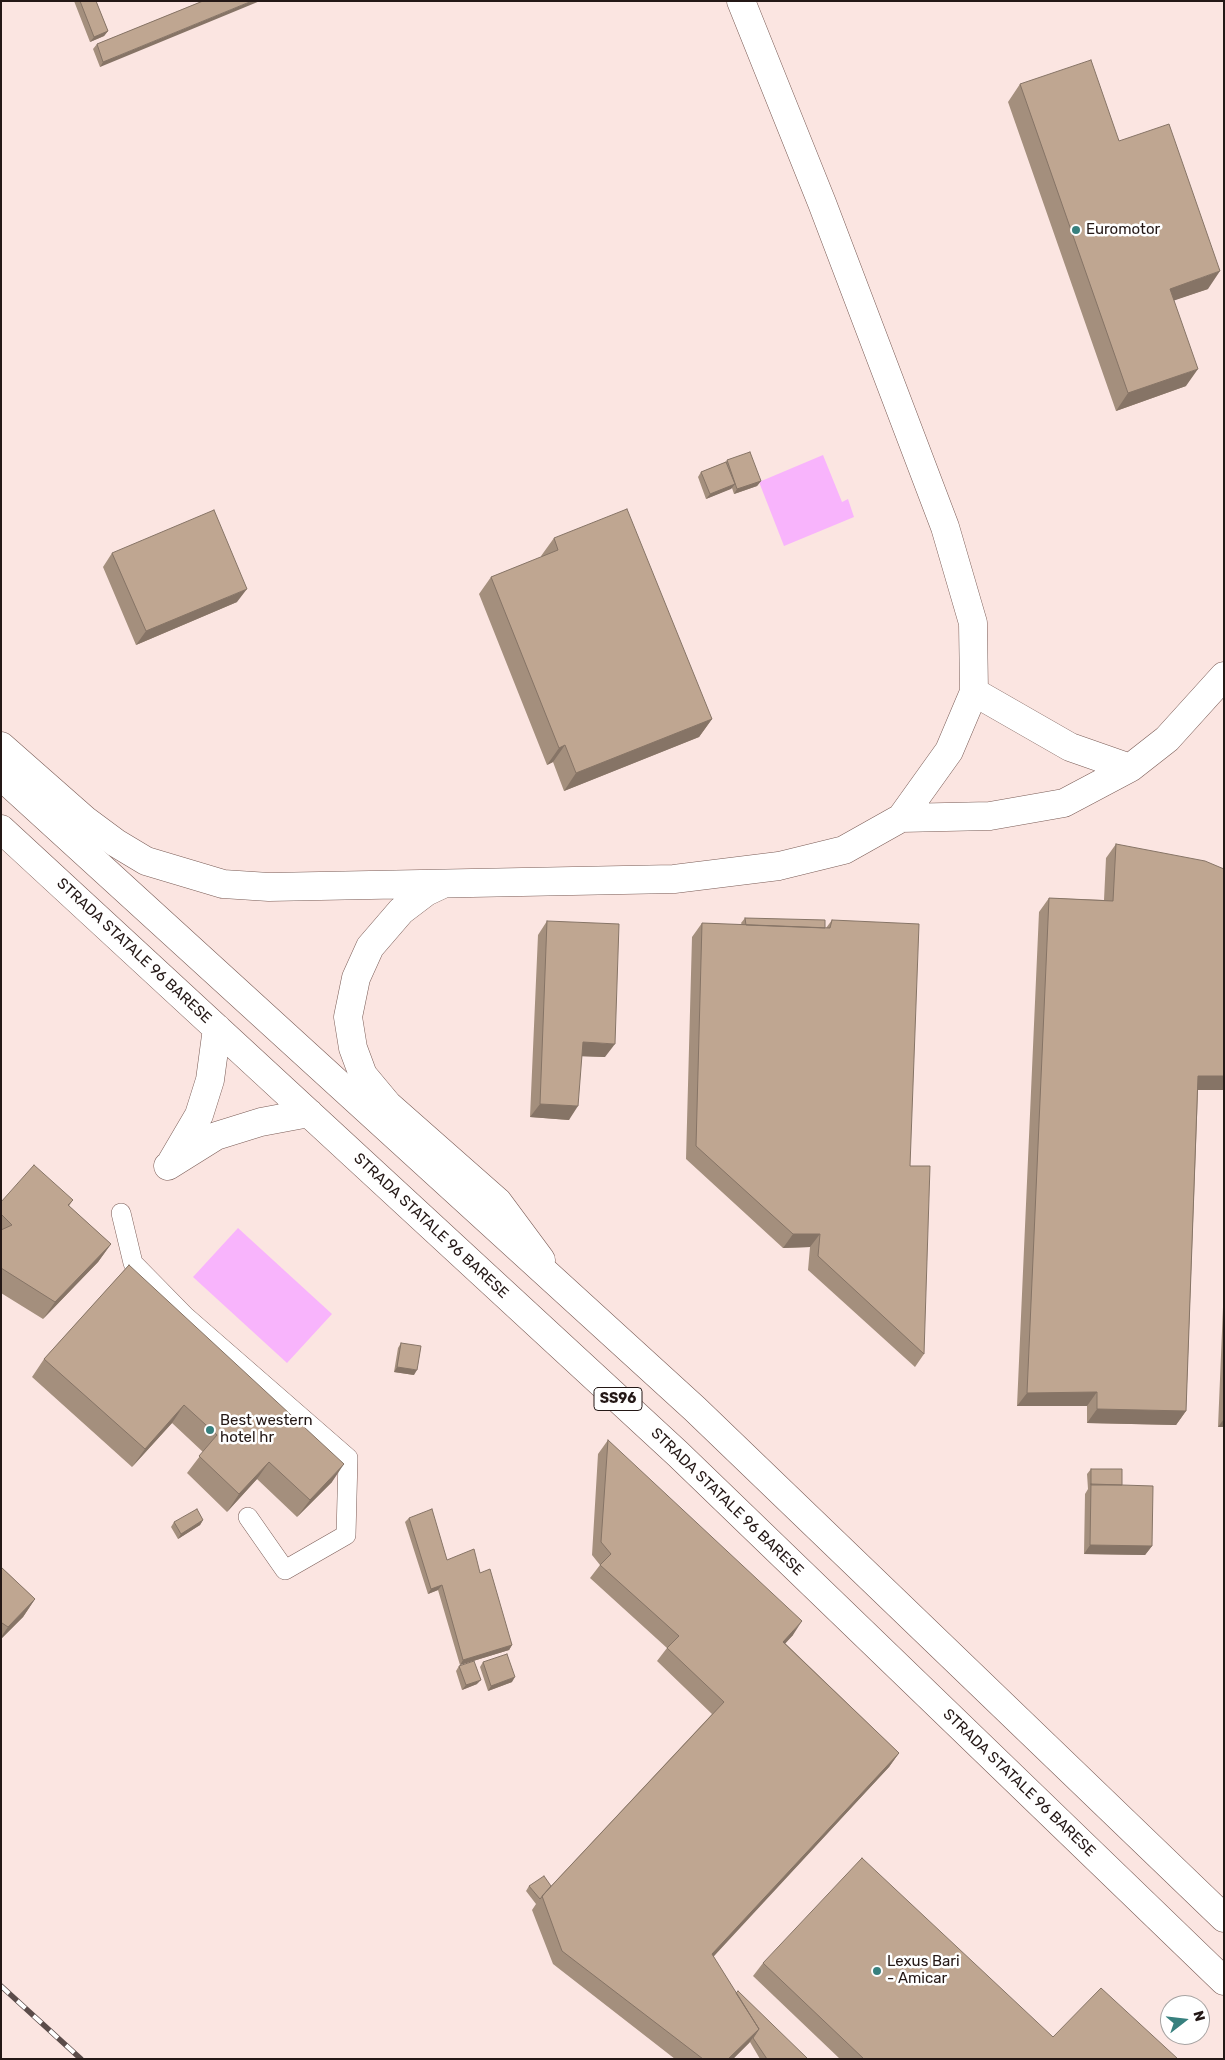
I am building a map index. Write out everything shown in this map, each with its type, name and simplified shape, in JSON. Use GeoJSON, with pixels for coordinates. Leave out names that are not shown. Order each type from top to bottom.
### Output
{"type":"FeatureCollection","features":[{"type":"Feature","properties":{"kind":"main road"},"geometry":{"type":"LineString","coordinates":[[1,746],[85,820],[146,862],[223,884],[269,887],[447,882],[674,880],[779,866],[844,850],[901,818],[949,751],[974,692],[973,623],[945,527],[822,203],[742,1]]}},
{"type":"Feature","properties":{"kind":"main road"},"geometry":{"type":"LineString","coordinates":[[901,818],[990,816],[1064,803],[1130,768],[1167,738],[1224,676]]}},
{"type":"Feature","properties":{"kind":"main road"},"geometry":{"type":"LineString","coordinates":[[974,692],[1070,747],[1130,768]]}},
{"type":"Feature","properties":{"kind":"main road","name":"SS96"},"geometry":{"type":"LineString","coordinates":[[1,776],[556,1280],[695,1409],[1224,1918]]}},
{"type":"Feature","properties":{"kind":"main road","name":"STRADA STATALE 96 BARESE"},"geometry":{"type":"LineString","coordinates":[[1,829],[685,1461],[1224,1981]]}},
{"type":"Feature","properties":{"kind":"main road"},"geometry":{"type":"LineString","coordinates":[[447,882],[426,892],[401,911],[370,947],[356,978],[348,1018],[353,1048],[363,1075],[388,1104],[498,1202],[556,1280]]}},
{"type":"Feature","properties":{"kind":"main road"},"geometry":{"type":"LineString","coordinates":[[217,1028],[210,1080],[199,1115],[168,1166],[216,1136],[261,1122],[309,1113]]}},
{"type":"Feature","properties":{"kind":"lane"},"geometry":{"type":"LineString","coordinates":[[121,1213],[134,1263],[184,1316],[348,1458],[346,1535],[285,1570],[248,1517]]}},
{"type":"Feature","properties":{"kind":"shaded area"},"geometry":{"type":"Polygon","coordinates":[[[823,455],[842,502],[848,499],[854,517],[784,546],[759,482],[823,455]]]}},
{"type":"Feature","properties":{"kind":"shaded area"},"geometry":{"type":"Polygon","coordinates":[[[238,1228],[332,1314],[287,1363],[193,1277],[238,1228]]]}},
{"type":"Feature","properties":{"kind":"building"},"geometry":{"type":"Polygon","coordinates":[[[80,1],[96,1],[108,31],[94,37],[80,1]]]}},
{"type":"Feature","properties":{"kind":"building"},"geometry":{"type":"Polygon","coordinates":[[[203,1],[252,1],[103,62],[97,44],[203,1]]]}},
{"type":"Feature","properties":{"kind":"building"},"geometry":{"type":"Polygon","coordinates":[[[1091,60],[1119,141],[1169,124],[1220,271],[1170,289],[1198,369],[1128,393],[1020,84],[1091,60]]]}},
{"type":"Feature","properties":{"kind":"building"},"geometry":{"type":"Polygon","coordinates":[[[750,452],[761,481],[737,489],[727,460],[750,452]]]}},
{"type":"Feature","properties":{"kind":"building"},"geometry":{"type":"Polygon","coordinates":[[[726,462],[735,484],[710,494],[701,472],[726,462]]]}},
{"type":"Feature","properties":{"kind":"building"},"geometry":{"type":"Polygon","coordinates":[[[627,509],[712,719],[576,773],[565,745],[559,748],[491,577],[558,550],[554,538],[627,509]]]}},
{"type":"Feature","properties":{"kind":"building"},"geometry":{"type":"Polygon","coordinates":[[[214,510],[247,589],[146,631],[112,553],[214,510]]]}},
{"type":"Feature","properties":{"kind":"building"},"geometry":{"type":"Polygon","coordinates":[[[1116,844],[1205,861],[1224,869],[1224,1076],[1198,1076],[1186,1411],[1097,1409],[1097,1392],[1027,1393],[1049,898],[1113,901],[1116,844]]]}},
{"type":"Feature","properties":{"kind":"building"},"geometry":{"type":"Polygon","coordinates":[[[745,918],[825,920],[825,928],[746,925],[745,918]]]}},
{"type":"Feature","properties":{"kind":"building"},"geometry":{"type":"Polygon","coordinates":[[[832,920],[919,924],[910,1166],[930,1166],[924,1354],[818,1256],[820,1234],[793,1234],[696,1146],[702,923],[830,928],[832,920]]]}},
{"type":"Feature","properties":{"kind":"building"},"geometry":{"type":"Polygon","coordinates":[[[547,921],[619,924],[615,1044],[583,1042],[578,1106],[540,1104],[547,921]]]}},
{"type":"Feature","properties":{"kind":"building"},"geometry":{"type":"Polygon","coordinates":[[[34,1165],[73,1200],[68,1205],[111,1244],[55,1302],[1,1268],[1,1230],[12,1225],[1,1214],[1,1202],[34,1165]]]}},
{"type":"Feature","properties":{"kind":"building"},"geometry":{"type":"Polygon","coordinates":[[[129,1265],[344,1464],[310,1500],[269,1462],[239,1494],[199,1456],[217,1435],[184,1405],[145,1449],[44,1359],[129,1265]]]}},
{"type":"Feature","properties":{"kind":"building"},"geometry":{"type":"Polygon","coordinates":[[[401,1343],[421,1346],[417,1370],[397,1367],[401,1343]]]}},
{"type":"Feature","properties":{"kind":"building"},"geometry":{"type":"Polygon","coordinates":[[[608,1440],[802,1621],[783,1642],[899,1753],[712,1954],[759,2029],[728,2059],[703,2059],[562,1951],[542,1896],[724,1702],[667,1648],[679,1636],[600,1565],[611,1554],[601,1542],[608,1440]]]}},
{"type":"Feature","properties":{"kind":"building"},"geometry":{"type":"Polygon","coordinates":[[[1091,1469],[1122,1469],[1122,1485],[1091,1485],[1091,1469]]]}},
{"type":"Feature","properties":{"kind":"building"},"geometry":{"type":"Polygon","coordinates":[[[1091,1484],[1153,1486],[1152,1546],[1090,1545],[1091,1484]]]}},
{"type":"Feature","properties":{"kind":"building"},"geometry":{"type":"Polygon","coordinates":[[[197,1509],[203,1520],[181,1534],[174,1522],[197,1509]]]}},
{"type":"Feature","properties":{"kind":"building"},"geometry":{"type":"Polygon","coordinates":[[[432,1509],[447,1560],[474,1549],[480,1573],[490,1569],[512,1645],[463,1660],[442,1585],[431,1589],[409,1518],[432,1509]]]}},
{"type":"Feature","properties":{"kind":"building"},"geometry":{"type":"Polygon","coordinates":[[[1,1567],[35,1599],[8,1627],[1,1624],[1,1567]]]}},
{"type":"Feature","properties":{"kind":"building"},"geometry":{"type":"Polygon","coordinates":[[[507,1654],[515,1677],[491,1686],[483,1662],[507,1654]]]}},
{"type":"Feature","properties":{"kind":"building"},"geometry":{"type":"Polygon","coordinates":[[[474,1661],[481,1680],[466,1685],[459,1666],[474,1661]]]}},
{"type":"Feature","properties":{"kind":"building"},"geometry":{"type":"Polygon","coordinates":[[[862,1858],[1053,2037],[1101,1988],[1160,2042],[1160,2045],[1163,2045],[1178,2059],[864,2059],[763,1963],[862,1858]]]}},
{"type":"Feature","properties":{"kind":"building"},"geometry":{"type":"Polygon","coordinates":[[[544,1876],[551,1886],[540,1899],[529,1886],[544,1876]]]}},
{"type":"Feature","properties":{"kind":"building"},"geometry":{"type":"Polygon","coordinates":[[[738,1991],[808,2059],[767,2059],[753,2038],[759,2029],[736,1993],[738,1991]]]}},
{"type":"Feature","properties":{"kind":"railway"},"geometry":{"type":"LineString","coordinates":[[1,1986],[81,2059]]}},
{"type":"Feature","properties":{"kind":"place","name":"Euromotor"},"geometry":{"type":"Point","coordinates":[1076,230]}},
{"type":"Feature","properties":{"kind":"place","name":"Best western hotel hr"},"geometry":{"type":"Point","coordinates":[210,1430]}},
{"type":"Feature","properties":{"kind":"place","name":"Lexus Bari - Amicar"},"geometry":{"type":"Point","coordinates":[877,1971]}}]}
